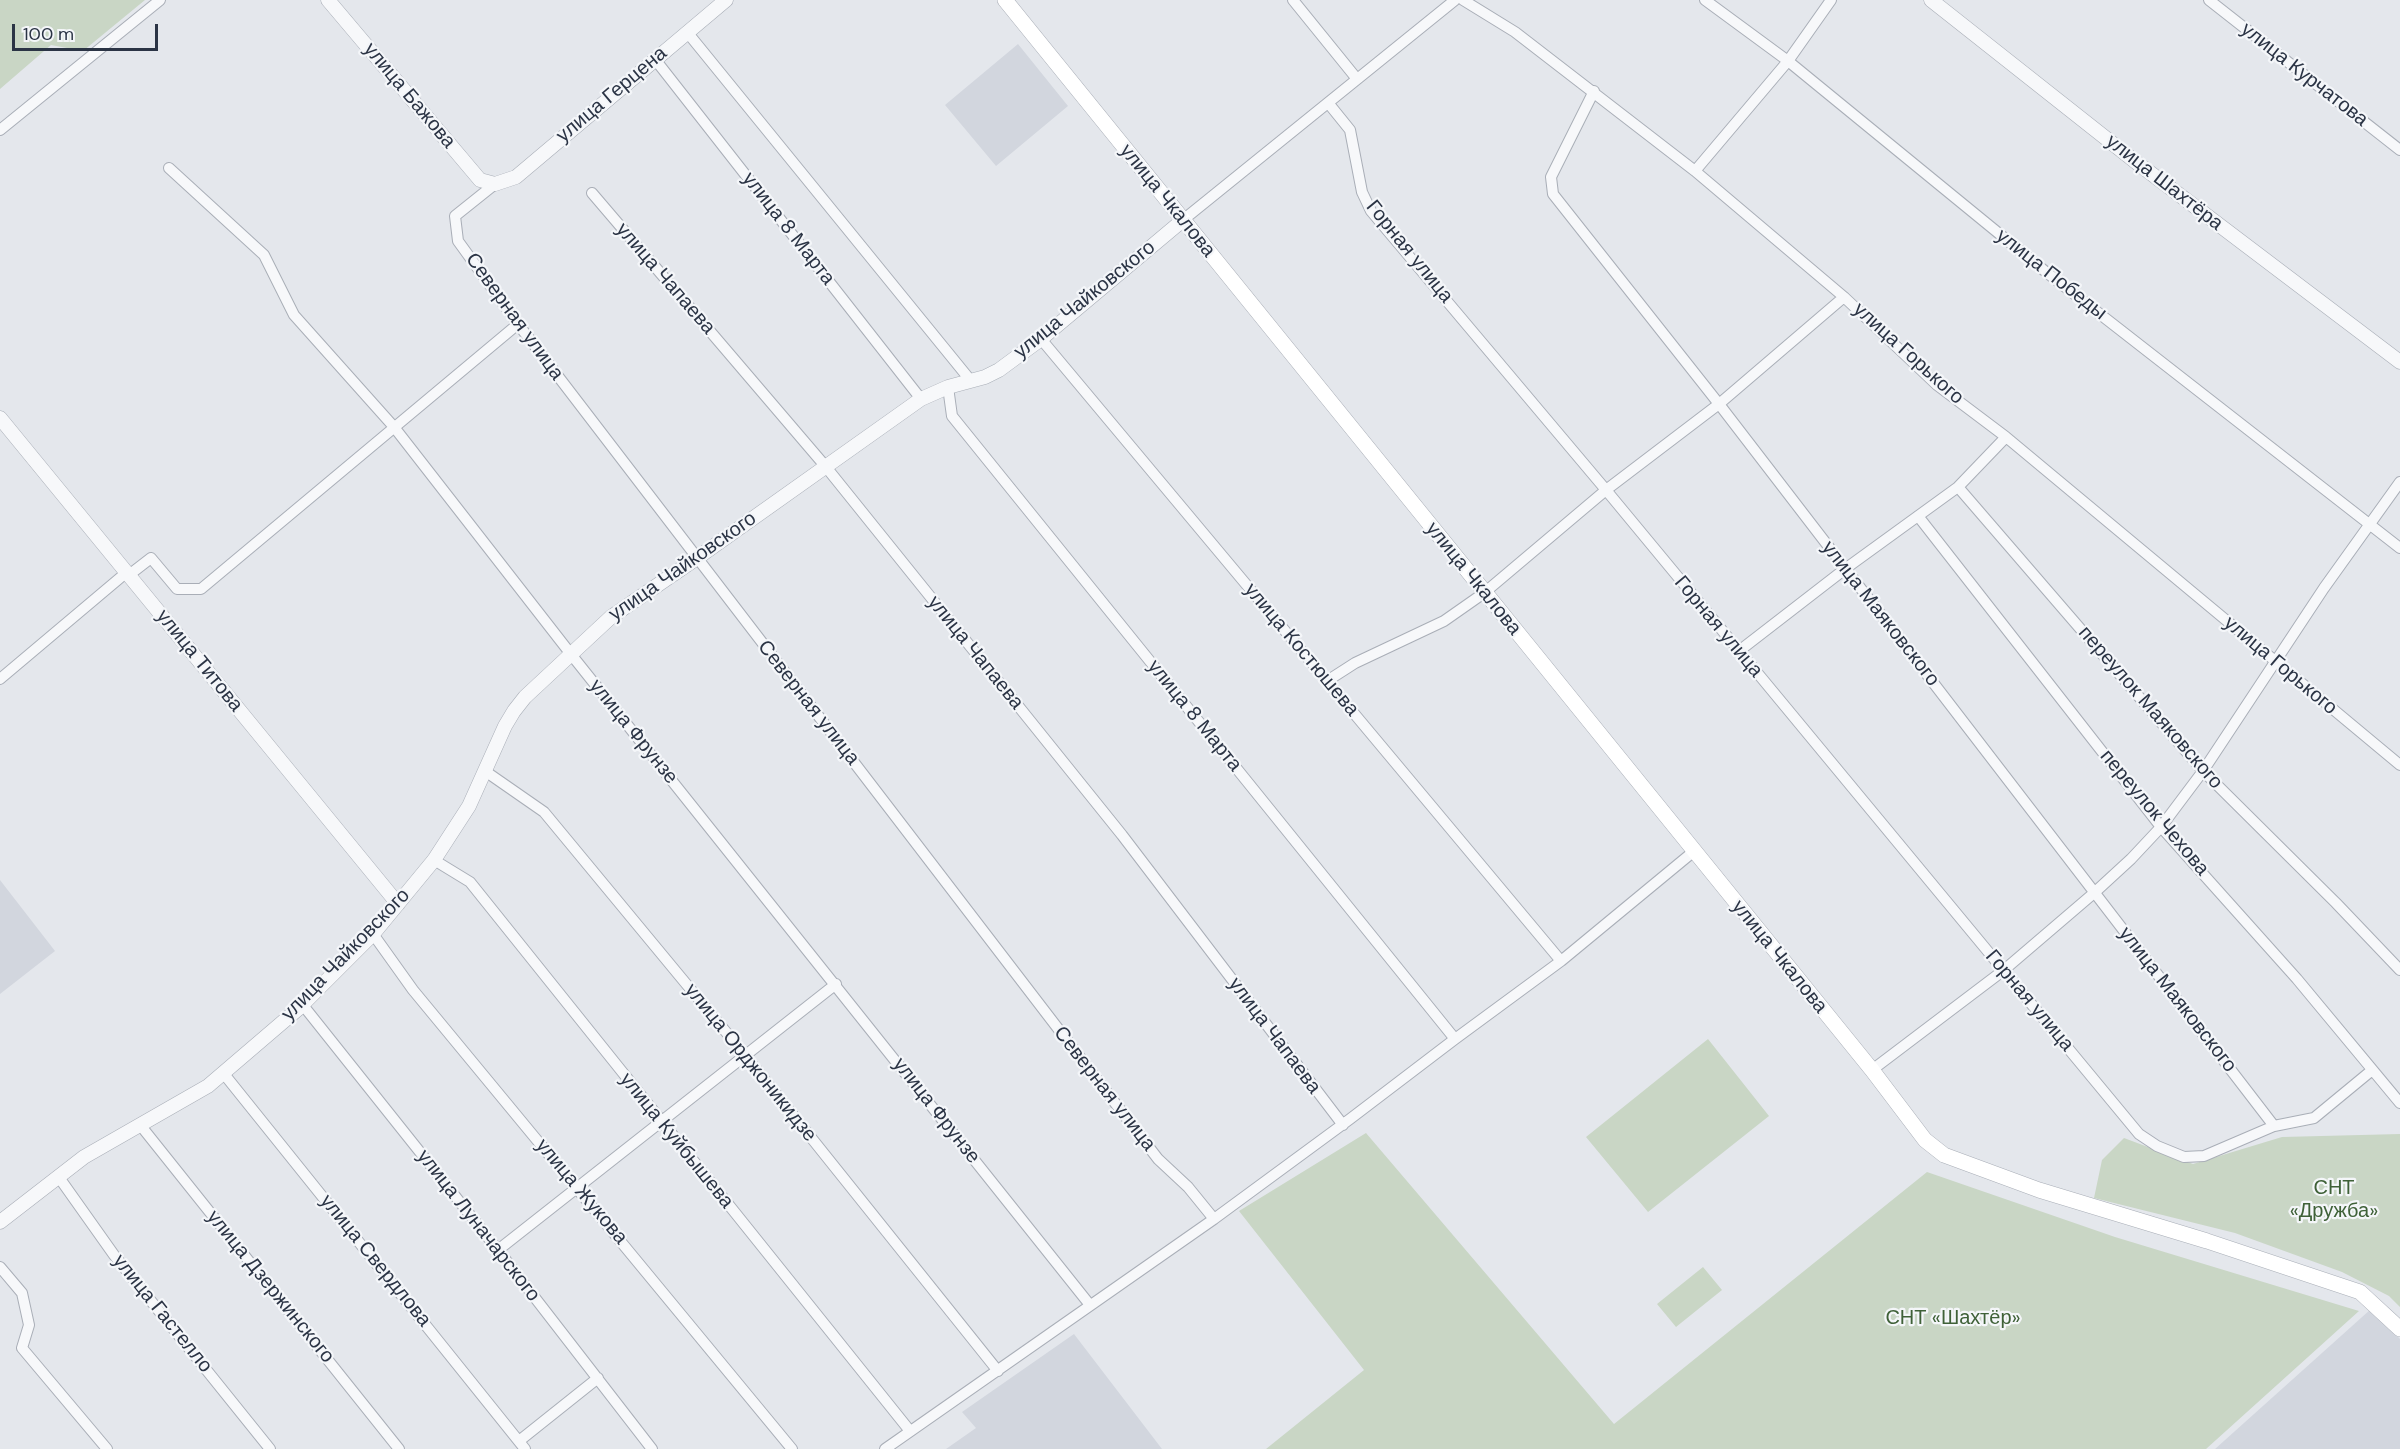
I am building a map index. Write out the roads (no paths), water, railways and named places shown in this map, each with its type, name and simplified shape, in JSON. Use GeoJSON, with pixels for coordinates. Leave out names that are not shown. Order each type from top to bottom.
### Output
{"type":"FeatureCollection","features":[{"type":"Feature","properties":{"kind":"main road","name":"улица Чкалова"},"geometry":{"type":"LineString","coordinates":[[1005,0],[1693,852],[1872,1070],[1924,1140],[1944,1155],[2039,1190],[2207,1241],[2360,1292],[2400,1329]]}},
{"type":"Feature","properties":{"kind":"street"},"geometry":{"type":"LineString","coordinates":[[0,130],[160,0]]}},
{"type":"Feature","properties":{"kind":"street","name":"улица Бажова"},"geometry":{"type":"LineString","coordinates":[[328,0],[480,180],[495,184]]}},
{"type":"Feature","properties":{"kind":"street","name":"улица Герцена"},"geometry":{"type":"LineString","coordinates":[[495,184],[516,177],[654,58],[726,0]]}},
{"type":"Feature","properties":{"kind":"street"},"geometry":{"type":"LineString","coordinates":[[1293,0],[1357,79]]}},
{"type":"Feature","properties":{"kind":"street","name":"улица Чайковского"},"geometry":{"type":"LineString","coordinates":[[0,1222],[84,1157],[184,1102],[224,1074],[302,1004],[373,934],[434,860],[469,806],[514,711],[525,697],[611,616],[697,558],[921,399],[948,387],[999,370],[1041,339],[1183,220],[1455,0]]}},
{"type":"Feature","properties":{"kind":"street","name":"улица Горького"},"geometry":{"type":"LineString","coordinates":[[1463,0],[1515,32],[1695,171],[1844,297],[1937,385],[2006,437],[2400,765]]}},
{"type":"Feature","properties":{"kind":"street","name":"улица Победы"},"geometry":{"type":"LineString","coordinates":[[1705,0],[1788,61],[2046,272],[2400,548]]}},
{"type":"Feature","properties":{"kind":"street"},"geometry":{"type":"LineString","coordinates":[[1695,171],[1788,61],[1831,0]]}},
{"type":"Feature","properties":{"kind":"street","name":"улица Шахтёра"},"geometry":{"type":"LineString","coordinates":[[1931,0],[2136,162],[2400,362]]}},
{"type":"Feature","properties":{"kind":"street","name":"улица Курчатова"},"geometry":{"type":"LineString","coordinates":[[2209,0],[2400,150]]}},
{"type":"Feature","properties":{"kind":"street"},"geometry":{"type":"LineString","coordinates":[[687,32],[971,381]]}},
{"type":"Feature","properties":{"kind":"street","name":"улица 8 Марта"},"geometry":{"type":"LineString","coordinates":[[654,58],[921,399]]}},
{"type":"Feature","properties":{"kind":"street","name":"улица Маяковского"},"geometry":{"type":"LineString","coordinates":[[1594,91],[1551,177],[1553,194],[1719,404],[2274,1126]]}},
{"type":"Feature","properties":{"kind":"street","name":"Горная улица"},"geometry":{"type":"LineString","coordinates":[[1329,104],[1350,130],[1362,192],[1371,211],[1606,490],[2139,1134],[2157,1146],[2184,1156],[2204,1156],[2274,1126]]}},
{"type":"Feature","properties":{"kind":"street","name":"улица Фрунзе"},"geometry":{"type":"LineString","coordinates":[[169,168],[264,255],[294,315],[394,427],[570,653],[1090,1305]]}},
{"type":"Feature","properties":{"kind":"street","name":"Северная улица"},"geometry":{"type":"LineString","coordinates":[[495,184],[455,216],[458,241],[518,324],[1158,1159],[1188,1187],[1214,1219]]}},
{"type":"Feature","properties":{"kind":"street","name":"улица Чапаева"},"geometry":{"type":"LineString","coordinates":[[592,193],[826,467],[1122,835],[1342,1125]]}},
{"type":"Feature","properties":{"kind":"street"},"geometry":{"type":"LineString","coordinates":[[1327,681],[1355,663],[1444,621],[1484,593],[1606,490],[1719,404],[1844,297]]}},
{"type":"Feature","properties":{"kind":"street"},"geometry":{"type":"LineString","coordinates":[[0,679],[128,574],[151,558],[177,589],[201,589],[518,324]]}},
{"type":"Feature","properties":{"kind":"street","name":"улица Костюшева"},"geometry":{"type":"LineString","coordinates":[[1041,339],[1562,961]]}},
{"type":"Feature","properties":{"kind":"street","name":"улица 8 Марта"},"geometry":{"type":"LineString","coordinates":[[948,387],[952,416],[1455,1039]]}},
{"type":"Feature","properties":{"kind":"street","name":"улица Титова"},"geometry":{"type":"LineString","coordinates":[[0,418],[398,904]]}},
{"type":"Feature","properties":{"kind":"street"},"geometry":{"type":"LineString","coordinates":[[1739,651],[1845,569],[1958,487],[2006,437]]}},
{"type":"Feature","properties":{"kind":"street"},"geometry":{"type":"LineString","coordinates":[[1872,1070],[2004,970],[2094,893],[2131,859],[2161,826],[2203,771],[2324,588],[2400,482]]}},
{"type":"Feature","properties":{"kind":"street","name":"переулок Маяковского"},"geometry":{"type":"LineString","coordinates":[[1958,487],[2203,771],[2400,970]]}},
{"type":"Feature","properties":{"kind":"street","name":"переулок Чехова"},"geometry":{"type":"LineString","coordinates":[[1918,516],[2161,826],[2296,979],[2400,1103]]}},
{"type":"Feature","properties":{"kind":"street","name":"улица Орджоникидзе"},"geometry":{"type":"LineString","coordinates":[[485,771],[544,812],[745,1055],[998,1371]]}},
{"type":"Feature","properties":{"kind":"street"},"geometry":{"type":"LineString","coordinates":[[885,1449],[1214,1219],[1342,1125],[1562,961],[1693,852]]}},
{"type":"Feature","properties":{"kind":"street","name":"улица Куйбышева"},"geometry":{"type":"LineString","coordinates":[[434,860],[470,882],[910,1431]]}},
{"type":"Feature","properties":{"kind":"street","name":"улица Жукова"},"geometry":{"type":"LineString","coordinates":[[373,934],[413,990],[792,1449]]}},
{"type":"Feature","properties":{"kind":"street"},"geometry":{"type":"LineString","coordinates":[[498,1250],[836,984]]}},
{"type":"Feature","properties":{"kind":"street","name":"улица Луначарского"},"geometry":{"type":"LineString","coordinates":[[302,1004],[498,1250],[652,1449]]}},
{"type":"Feature","properties":{"kind":"street"},"geometry":{"type":"LineString","coordinates":[[2274,1126],[2314,1118],[2371,1071]]}},
{"type":"Feature","properties":{"kind":"street","name":"улица Свердлова"},"geometry":{"type":"LineString","coordinates":[[224,1074],[522,1445]]}},
{"type":"Feature","properties":{"kind":"street","name":"улица Дзержинского"},"geometry":{"type":"LineString","coordinates":[[141,1126],[399,1449]]}},
{"type":"Feature","properties":{"kind":"street","name":"улица Гастелло"},"geometry":{"type":"LineString","coordinates":[[58,1176],[114,1255],[270,1449]]}},
{"type":"Feature","properties":{"kind":"street"},"geometry":{"type":"LineString","coordinates":[[0,1267],[22,1293],[29,1325],[22,1348],[107,1449]]}},
{"type":"Feature","properties":{"kind":"street"},"geometry":{"type":"LineString","coordinates":[[522,1445],[598,1378]]}},
{"type":"Feature","properties":{"kind":"park label","name":"СНТ «Дружба»"},"geometry":{"type":"Point","coordinates":[2334,1200]}},
{"type":"Feature","properties":{"kind":"park label","name":"СНТ «Шахтёр»"},"geometry":{"type":"Point","coordinates":[1953,1319]}}]}
